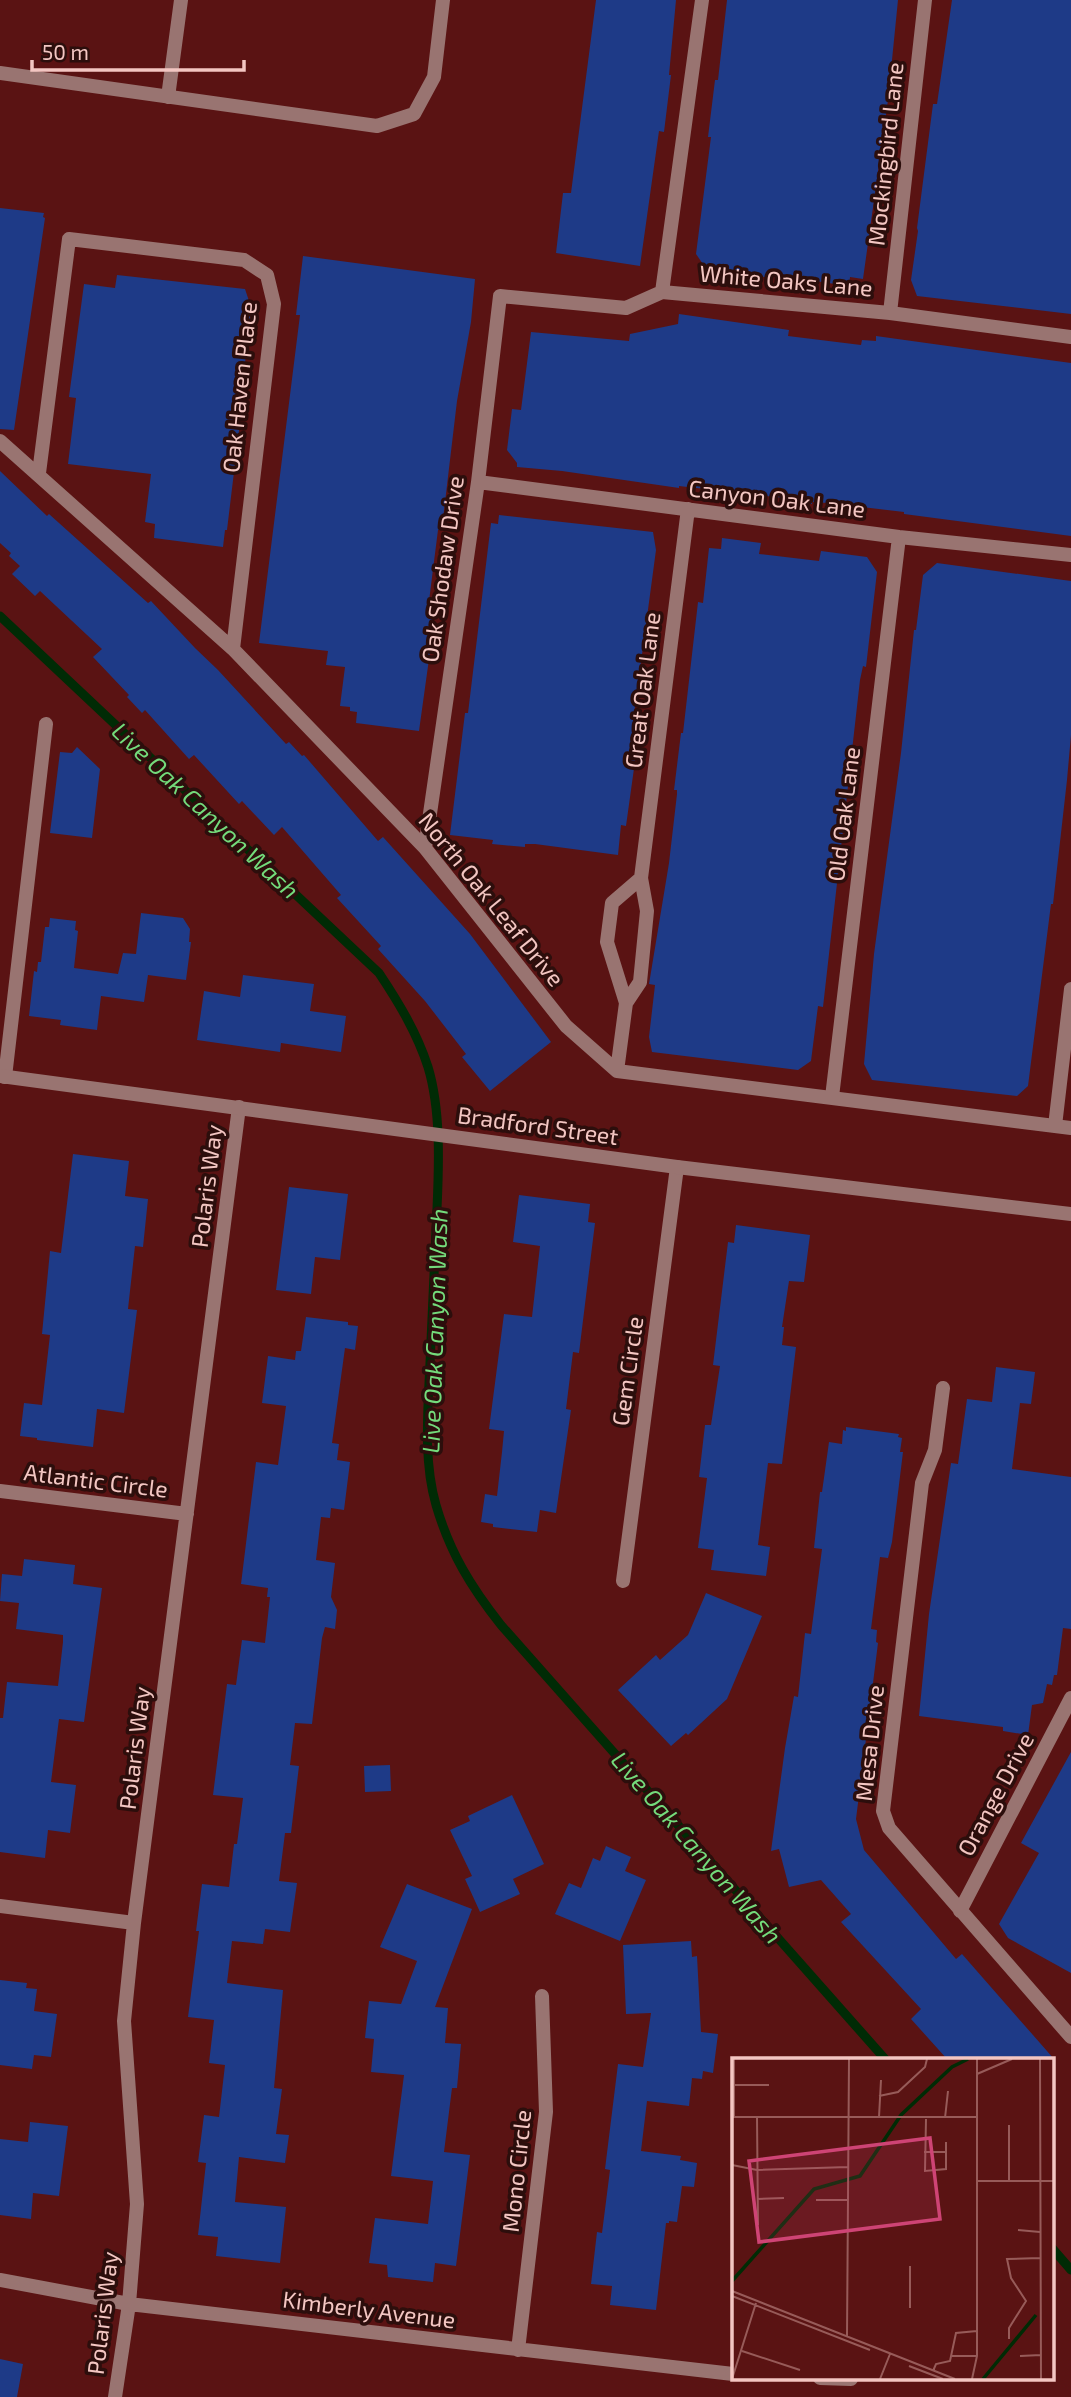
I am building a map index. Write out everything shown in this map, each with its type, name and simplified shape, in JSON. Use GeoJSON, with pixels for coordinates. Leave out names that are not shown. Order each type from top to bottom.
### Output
{"type":"FeatureCollection","features":[{"type":"Feature","properties":{"kind":"street"},"geometry":{"type":"LineString","coordinates":[[168,97],[181,0]]}},
{"type":"Feature","properties":{"kind":"street"},"geometry":{"type":"LineString","coordinates":[[0,73],[377,126],[414,114],[434,77],[443,0]]}},
{"type":"Feature","properties":{"kind":"street","name":"Mockingbird Lane"},"geometry":{"type":"LineString","coordinates":[[890,313],[925,0]]}},
{"type":"Feature","properties":{"kind":"street"},"geometry":{"type":"LineString","coordinates":[[662,292],[701,7]]}},
{"type":"Feature","properties":{"kind":"street","name":"Oak Haven Place"},"geometry":{"type":"LineString","coordinates":[[39,473],[69,239],[244,260],[267,275],[274,304],[233,649]]}},
{"type":"Feature","properties":{"kind":"street","name":"White Oaks Lane"},"geometry":{"type":"LineString","coordinates":[[500,296],[626,308],[662,292],[890,313],[1071,337]]}},
{"type":"Feature","properties":{"kind":"street","name":"Oak Shodaw Drive"},"geometry":{"type":"LineString","coordinates":[[425,848],[478,482],[500,296]]}},
{"type":"Feature","properties":{"kind":"street","name":"North Oak Leaf Drive"},"geometry":{"type":"LineString","coordinates":[[0,441],[39,473],[233,649],[425,848],[566,1026],[617,1071]]}},
{"type":"Feature","properties":{"kind":"street","name":"Canyon Oak Lane"},"geometry":{"type":"LineString","coordinates":[[478,482],[899,537],[1071,555]]}},
{"type":"Feature","properties":{"kind":"street","name":"Great Oak Lane"},"geometry":{"type":"LineString","coordinates":[[625,1003],[640,982],[647,911],[641,878],[688,509]]}},
{"type":"Feature","properties":{"kind":"street","name":"Old Oak Lane"},"geometry":{"type":"LineString","coordinates":[[832,1097],[899,537]]}},
{"type":"Feature","properties":{"kind":"street"},"geometry":{"type":"LineString","coordinates":[[2,1077],[46,724]]}},
{"type":"Feature","properties":{"kind":"street","name":"Great Oak Lane"},"geometry":{"type":"LineString","coordinates":[[617,1071],[625,1003],[607,942],[612,903],[641,878]]}},
{"type":"Feature","properties":{"kind":"street"},"geometry":{"type":"LineString","coordinates":[[1055,1126],[1071,989]]}},
{"type":"Feature","properties":{"kind":"street"},"geometry":{"type":"LineString","coordinates":[[617,1071],[1071,1128]]}},
{"type":"Feature","properties":{"kind":"street","name":"Bradford Street"},"geometry":{"type":"LineString","coordinates":[[2,1077],[677,1167],[1071,1214]]}},
{"type":"Feature","properties":{"kind":"street","name":"Polaris Way"},"geometry":{"type":"LineString","coordinates":[[115,2397],[128,2304],[137,2204],[124,2021],[134,1923],[239,1107]]}},
{"type":"Feature","properties":{"kind":"street","name":"Gem Circle"},"geometry":{"type":"LineString","coordinates":[[623,1581],[677,1167]]}},
{"type":"Feature","properties":{"kind":"street","name":"Mesa Drive"},"geometry":{"type":"LineString","coordinates":[[943,1388],[935,1450],[922,1483],[883,1811],[889,1828],[1071,2037]]}},
{"type":"Feature","properties":{"kind":"street","name":"Atlantic Circle"},"geometry":{"type":"LineString","coordinates":[[0,1491],[187,1514]]}},
{"type":"Feature","properties":{"kind":"street","name":"Orange Drive"},"geometry":{"type":"LineString","coordinates":[[960,1911],[1071,1698]]}},
{"type":"Feature","properties":{"kind":"street"},"geometry":{"type":"LineString","coordinates":[[0,1906],[134,1923]]}},
{"type":"Feature","properties":{"kind":"street","name":"Mono Circle"},"geometry":{"type":"LineString","coordinates":[[518,2350],[546,2112],[542,1996]]}},
{"type":"Feature","properties":{"kind":"street","name":"Kimberly Avenue"},"geometry":{"type":"LineString","coordinates":[[0,2280],[128,2304],[732,2374]]}},
{"type":"Feature","properties":{"kind":"building"},"geometry":{"type":"Polygon","coordinates":[[[596,0],[676,0],[664,132],[659,131],[640,266],[556,253],[563,193],[571,193],[596,0]]]}},
{"type":"Feature","properties":{"kind":"building"},"geometry":{"type":"Polygon","coordinates":[[[727,0],[898,0],[888,100],[863,279],[850,277],[849,286],[774,275],[773,278],[707,270],[696,254],[711,137],[708,137],[727,0]]]}},
{"type":"Feature","properties":{"kind":"building"},"geometry":{"type":"Polygon","coordinates":[[[952,0],[1071,0],[1071,314],[917,296],[911,280],[917,228],[933,104],[937,104],[952,0]]]}},
{"type":"Feature","properties":{"kind":"building"},"geometry":{"type":"Polygon","coordinates":[[[0,208],[44,213],[45,218],[14,430],[0,429],[0,208]]]}},
{"type":"Feature","properties":{"kind":"building"},"geometry":{"type":"Polygon","coordinates":[[[303,256],[475,279],[443,519],[441,530],[438,530],[429,601],[435,605],[434,623],[419,731],[356,723],[357,712],[350,711],[350,707],[340,706],[345,667],[326,665],[328,651],[259,643],[300,315],[296,315],[303,256]]]}},
{"type":"Feature","properties":{"kind":"building"},"geometry":{"type":"Polygon","coordinates":[[[117,275],[245,289],[251,307],[246,373],[223,547],[154,538],[155,524],[145,522],[151,474],[68,464],[76,398],[69,397],[84,284],[115,288],[117,275]]]}},
{"type":"Feature","properties":{"kind":"building"},"geometry":{"type":"Polygon","coordinates":[[[679,314],[789,330],[788,336],[861,345],[862,340],[876,341],[876,336],[1071,363],[1071,536],[904,512],[828,503],[812,504],[784,498],[679,488],[517,467],[507,450],[512,409],[521,410],[531,332],[629,341],[630,334],[678,324],[679,314]]]}},
{"type":"Feature","properties":{"kind":"building"},"geometry":{"type":"Polygon","coordinates":[[[0,471],[47,516],[49,514],[148,603],[151,601],[286,744],[289,742],[304,755],[378,841],[383,837],[470,934],[551,1042],[490,1091],[462,1057],[466,1054],[425,1001],[378,949],[381,946],[337,898],[341,895],[282,827],[274,835],[242,801],[239,804],[194,755],[189,759],[145,710],[142,713],[93,657],[102,649],[40,591],[35,596],[12,574],[20,566],[0,543],[0,471]]]}},
{"type":"Feature","properties":{"kind":"building"},"geometry":{"type":"Polygon","coordinates":[[[499,515],[653,532],[656,550],[632,729],[637,729],[637,747],[626,826],[621,825],[618,855],[535,844],[525,844],[525,847],[492,844],[493,840],[450,835],[491,523],[498,524],[499,515]]]}},
{"type":"Feature","properties":{"kind":"building"},"geometry":{"type":"Polygon","coordinates":[[[722,538],[761,543],[759,554],[819,561],[821,551],[867,557],[877,572],[866,667],[863,666],[860,680],[823,1007],[818,1006],[811,1061],[798,1070],[652,1052],[649,1037],[655,985],[649,984],[669,863],[677,794],[677,790],[674,790],[698,602],[703,603],[709,548],[721,549],[722,538]]]}},
{"type":"Feature","properties":{"kind":"building"},"geometry":{"type":"Polygon","coordinates":[[[937,563],[1071,581],[1071,735],[1067,780],[1028,1086],[1017,1096],[872,1080],[864,1064],[874,954],[901,753],[914,630],[923,575],[937,563]]]}},
{"type":"Feature","properties":{"kind":"building"},"geometry":{"type":"Polygon","coordinates":[[[77,747],[100,769],[92,838],[50,833],[60,752],[72,753],[77,747]]]}},
{"type":"Feature","properties":{"kind":"building"},"geometry":{"type":"Polygon","coordinates":[[[141,913],[183,918],[190,929],[191,942],[186,980],[148,975],[144,1002],[101,996],[97,1030],[60,1025],[61,1020],[29,1016],[34,971],[37,972],[38,962],[41,962],[45,927],[49,927],[50,918],[76,921],[75,930],[78,931],[74,968],[118,974],[123,953],[136,954],[141,913]]]}},
{"type":"Feature","properties":{"kind":"building"},"geometry":{"type":"Polygon","coordinates":[[[243,975],[314,984],[310,1011],[346,1016],[341,1052],[281,1043],[280,1052],[197,1040],[204,991],[240,997],[243,975]]]}},
{"type":"Feature","properties":{"kind":"building"},"geometry":{"type":"Polygon","coordinates":[[[73,1154],[129,1161],[125,1196],[148,1199],[143,1247],[135,1246],[128,1309],[137,1310],[124,1413],[97,1409],[93,1447],[20,1436],[24,1403],[42,1405],[50,1335],[42,1334],[50,1251],[61,1253],[73,1154]]]}},
{"type":"Feature","properties":{"kind":"building"},"geometry":{"type":"Polygon","coordinates":[[[289,1187],[348,1194],[340,1260],[315,1257],[311,1294],[276,1290],[289,1187]]]}},
{"type":"Feature","properties":{"kind":"building"},"geometry":{"type":"Polygon","coordinates":[[[519,1195],[590,1204],[588,1222],[595,1223],[579,1353],[573,1352],[566,1409],[571,1410],[556,1513],[540,1510],[537,1532],[493,1527],[493,1524],[481,1522],[485,1494],[497,1496],[502,1452],[504,1431],[489,1429],[504,1314],[532,1317],[540,1246],[513,1242],[519,1195]]]}},
{"type":"Feature","properties":{"kind":"building"},"geometry":{"type":"Polygon","coordinates":[[[736,1225],[810,1235],[804,1282],[789,1281],[782,1327],[782,1345],[796,1347],[782,1464],[768,1463],[758,1545],[770,1547],[766,1576],[711,1570],[714,1550],[698,1548],[707,1478],[699,1477],[705,1425],[711,1425],[720,1366],[713,1365],[728,1242],[734,1243],[736,1225]]]}},
{"type":"Feature","properties":{"kind":"building"},"geometry":{"type":"Polygon","coordinates":[[[306,1317],[348,1322],[348,1325],[358,1326],[355,1350],[345,1348],[332,1443],[339,1444],[337,1460],[350,1462],[344,1510],[331,1508],[330,1518],[321,1517],[316,1560],[335,1563],[331,1597],[337,1610],[335,1629],[325,1627],[322,1638],[312,1724],[295,1723],[290,1765],[299,1766],[291,1833],[285,1833],[279,1881],[297,1883],[290,1932],[265,1929],[263,1944],[232,1941],[227,1983],[283,1990],[274,2088],[282,2089],[276,2134],[289,2135],[285,2163],[239,2157],[235,2202],[286,2207],[280,2263],[216,2256],[218,2237],[198,2235],[206,2163],[198,2162],[204,2115],[219,2117],[225,2065],[209,2063],[214,2020],[188,2017],[202,1884],[229,1887],[243,1798],[213,1795],[227,1684],[236,1685],[242,1640],[265,1643],[270,1597],[267,1597],[268,1588],[241,1584],[256,1462],[278,1465],[286,1406],[262,1403],[268,1356],[295,1360],[296,1351],[301,1351],[306,1317]]]}},
{"type":"Feature","properties":{"kind":"building"},"geometry":{"type":"Polygon","coordinates":[[[996,1367],[1035,1372],[1031,1404],[1020,1403],[1012,1469],[1071,1477],[1071,1629],[1063,1628],[1057,1675],[1054,1675],[1052,1685],[1047,1684],[1043,1703],[1032,1705],[1028,1735],[1003,1731],[1003,1727],[919,1716],[929,1614],[951,1463],[958,1464],[967,1399],[992,1402],[996,1367]]]}},
{"type":"Feature","properties":{"kind":"building"},"geometry":{"type":"Polygon","coordinates":[[[846,1427],[899,1434],[898,1437],[902,1438],[900,1452],[903,1452],[892,1542],[888,1558],[880,1557],[871,1629],[877,1630],[878,1643],[856,1819],[864,1850],[956,1959],[962,1954],[1053,2058],[946,2058],[911,2019],[921,2009],[841,1922],[851,1914],[821,1880],[789,1887],[779,1849],[771,1851],[794,1696],[798,1697],[805,1633],[811,1634],[822,1549],[814,1548],[820,1492],[829,1442],[842,1444],[843,1430],[846,1431],[846,1427]]]}},
{"type":"Feature","properties":{"kind":"building"},"geometry":{"type":"Polygon","coordinates":[[[24,1559],[75,1565],[73,1584],[102,1588],[84,1722],[59,1719],[51,1782],[76,1785],[70,1833],[48,1830],[45,1858],[0,1852],[0,1718],[3,1718],[7,1682],[58,1686],[63,1642],[63,1635],[16,1629],[19,1603],[0,1601],[2,1574],[22,1576],[24,1559]]]}},
{"type":"Feature","properties":{"kind":"building"},"geometry":{"type":"Polygon","coordinates":[[[706,1593],[762,1616],[727,1699],[688,1735],[686,1733],[671,1746],[618,1690],[656,1655],[660,1660],[688,1635],[706,1593]]]}},
{"type":"Feature","properties":{"kind":"building"},"geometry":{"type":"Polygon","coordinates":[[[1071,1752],[1071,1973],[1008,1938],[999,1924],[1039,1853],[1021,1843],[1071,1752]]]}},
{"type":"Feature","properties":{"kind":"building"},"geometry":{"type":"Polygon","coordinates":[[[390,1765],[391,1791],[365,1792],[364,1766],[390,1765]]]}},
{"type":"Feature","properties":{"kind":"building"},"geometry":{"type":"Polygon","coordinates":[[[512,1795],[544,1864],[513,1879],[520,1894],[480,1912],[465,1879],[472,1876],[450,1830],[470,1821],[468,1816],[512,1795]]]}},
{"type":"Feature","properties":{"kind":"building"},"geometry":{"type":"Polygon","coordinates":[[[606,1846],[631,1857],[625,1871],[646,1880],[620,1941],[555,1914],[569,1883],[581,1888],[593,1858],[600,1861],[606,1846]]]}},
{"type":"Feature","properties":{"kind":"building"},"geometry":{"type":"Polygon","coordinates":[[[407,1884],[472,1909],[435,2007],[448,2008],[445,2043],[461,2044],[457,2088],[452,2088],[444,2152],[470,2155],[456,2266],[435,2263],[433,2282],[388,2277],[387,2265],[369,2263],[375,2218],[428,2224],[433,2181],[391,2176],[404,2075],[371,2072],[374,2039],[365,2038],[369,2001],[401,2004],[417,1961],[380,1947],[407,1884]]]}},
{"type":"Feature","properties":{"kind":"building"},"geometry":{"type":"Polygon","coordinates":[[[691,1941],[692,1957],[697,1956],[701,2032],[718,2034],[713,2073],[703,2071],[702,2079],[692,2078],[689,2106],[647,2101],[641,2151],[681,2156],[680,2160],[697,2163],[694,2187],[682,2186],[677,2222],[666,2223],[656,2310],[610,2305],[612,2286],[591,2284],[597,2232],[602,2233],[610,2170],[605,2169],[618,2064],[643,2067],[651,2013],[626,2014],[623,1945],[691,1941]]]}},
{"type":"Feature","properties":{"kind":"building"},"geometry":{"type":"Polygon","coordinates":[[[0,1980],[27,1983],[26,1988],[37,1989],[34,2011],[57,2014],[51,2057],[34,2055],[32,2069],[0,2065],[0,1980]]]}},
{"type":"Feature","properties":{"kind":"building"},"geometry":{"type":"Polygon","coordinates":[[[30,2122],[68,2126],[59,2196],[33,2193],[31,2219],[0,2215],[0,2139],[28,2142],[30,2122]]]}},
{"type":"Feature","properties":{"kind":"building"},"geometry":{"type":"Polygon","coordinates":[[[0,2359],[23,2364],[17,2397],[0,2397],[0,2359]]]}},
{"type":"Feature","properties":{"kind":"waterway","name":"Live Oak Canyon Wash"},"geometry":{"type":"LineString","coordinates":[[0,616],[379,973],[394,996],[424,1054],[435,1101],[438,1174],[428,1452],[436,1505],[455,1554],[480,1597],[501,1625],[884,2058]]}},
{"type":"Feature","properties":{"kind":"waterway","name":"Live Oak Canyon Wash"},"geometry":{"type":"LineString","coordinates":[[1054,2250],[1071,2270]]}}]}
